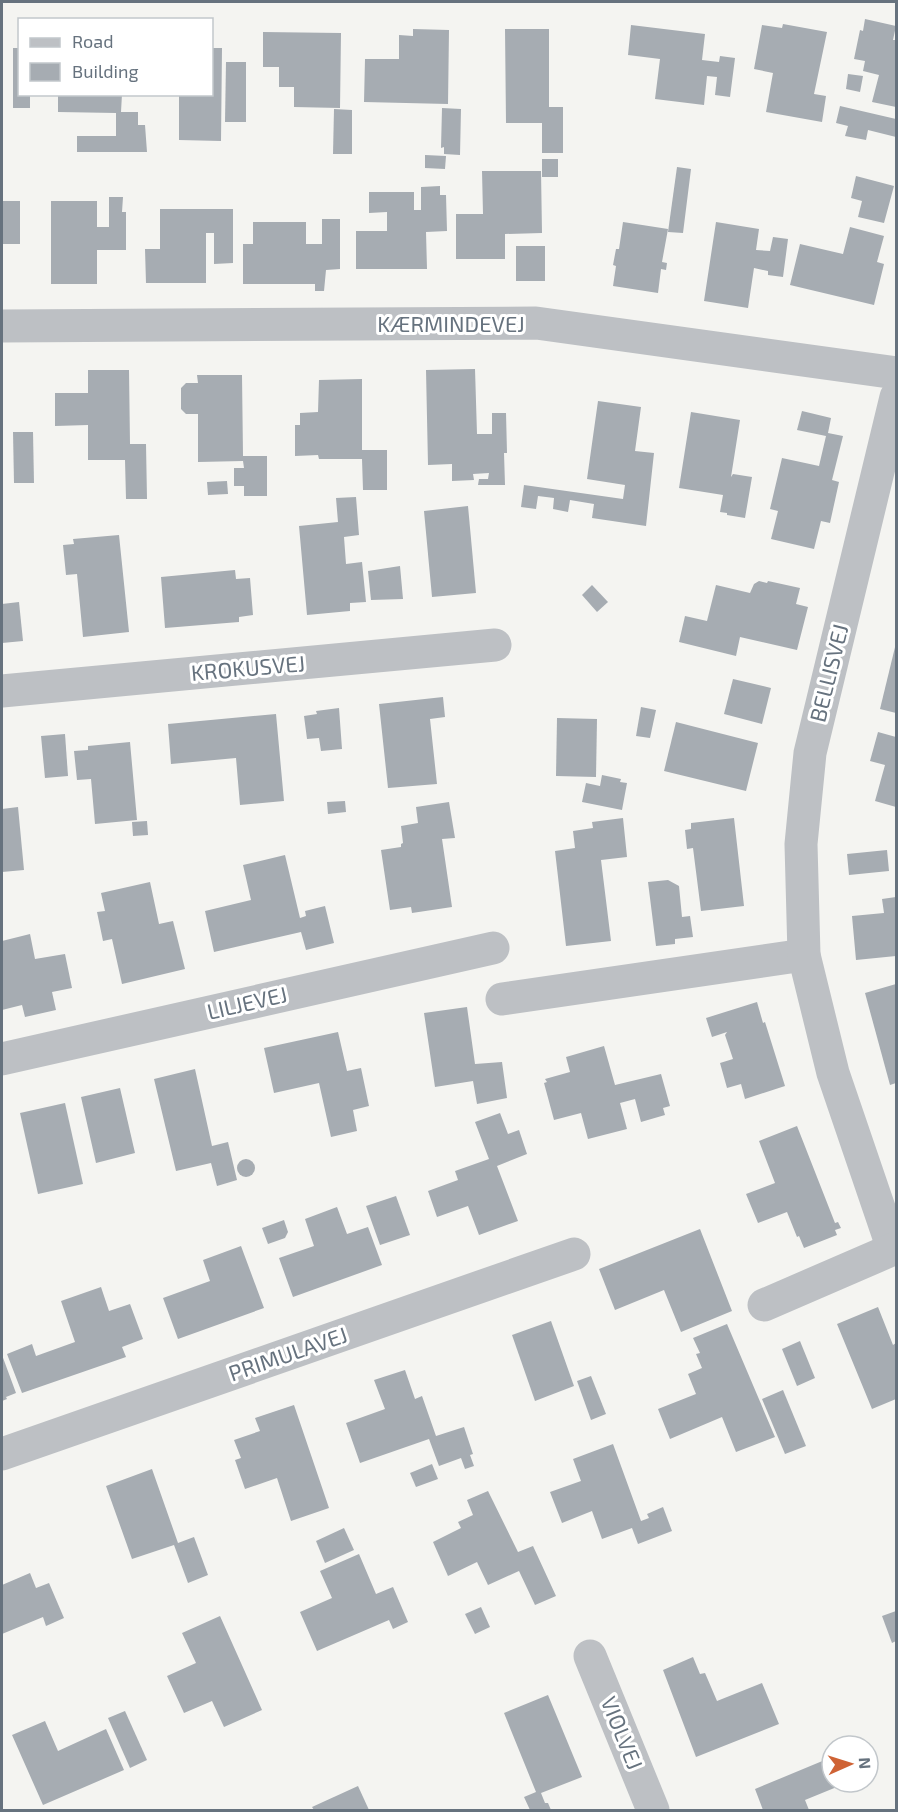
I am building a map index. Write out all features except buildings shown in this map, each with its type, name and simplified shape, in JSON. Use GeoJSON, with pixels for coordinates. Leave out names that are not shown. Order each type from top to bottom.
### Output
{"type":"FeatureCollection","features":[{"type":"Feature","properties":{"kind":"street","name":"KÆRMINDEVEJ"},"geometry":{"type":"LineString","coordinates":[[2,326],[536,323],[897,373]]}},
{"type":"Feature","properties":{"kind":"street","name":"BELLISVEJ"},"geometry":{"type":"LineString","coordinates":[[895,1249],[833,1073],[804,955],[801,844],[810,753],[897,397]]}},
{"type":"Feature","properties":{"kind":"street","name":"KROKUSVEJ"},"geometry":{"type":"LineString","coordinates":[[2,691],[495,645]]}},
{"type":"Feature","properties":{"kind":"street","name":"LILJEVEJ"},"geometry":{"type":"LineString","coordinates":[[2,1059],[494,948]]}},
{"type":"Feature","properties":{"kind":"street"},"geometry":{"type":"LineString","coordinates":[[502,999],[804,955]]}},
{"type":"Feature","properties":{"kind":"street"},"geometry":{"type":"LineString","coordinates":[[764,1305],[895,1249]]}},
{"type":"Feature","properties":{"kind":"street","name":"PRIMULAVEJ"},"geometry":{"type":"LineString","coordinates":[[2,1454],[574,1254]]}},
{"type":"Feature","properties":{"kind":"street","name":"VIOLVEJ"},"geometry":{"type":"LineString","coordinates":[[590,1656],[654,1810]]}}]}
